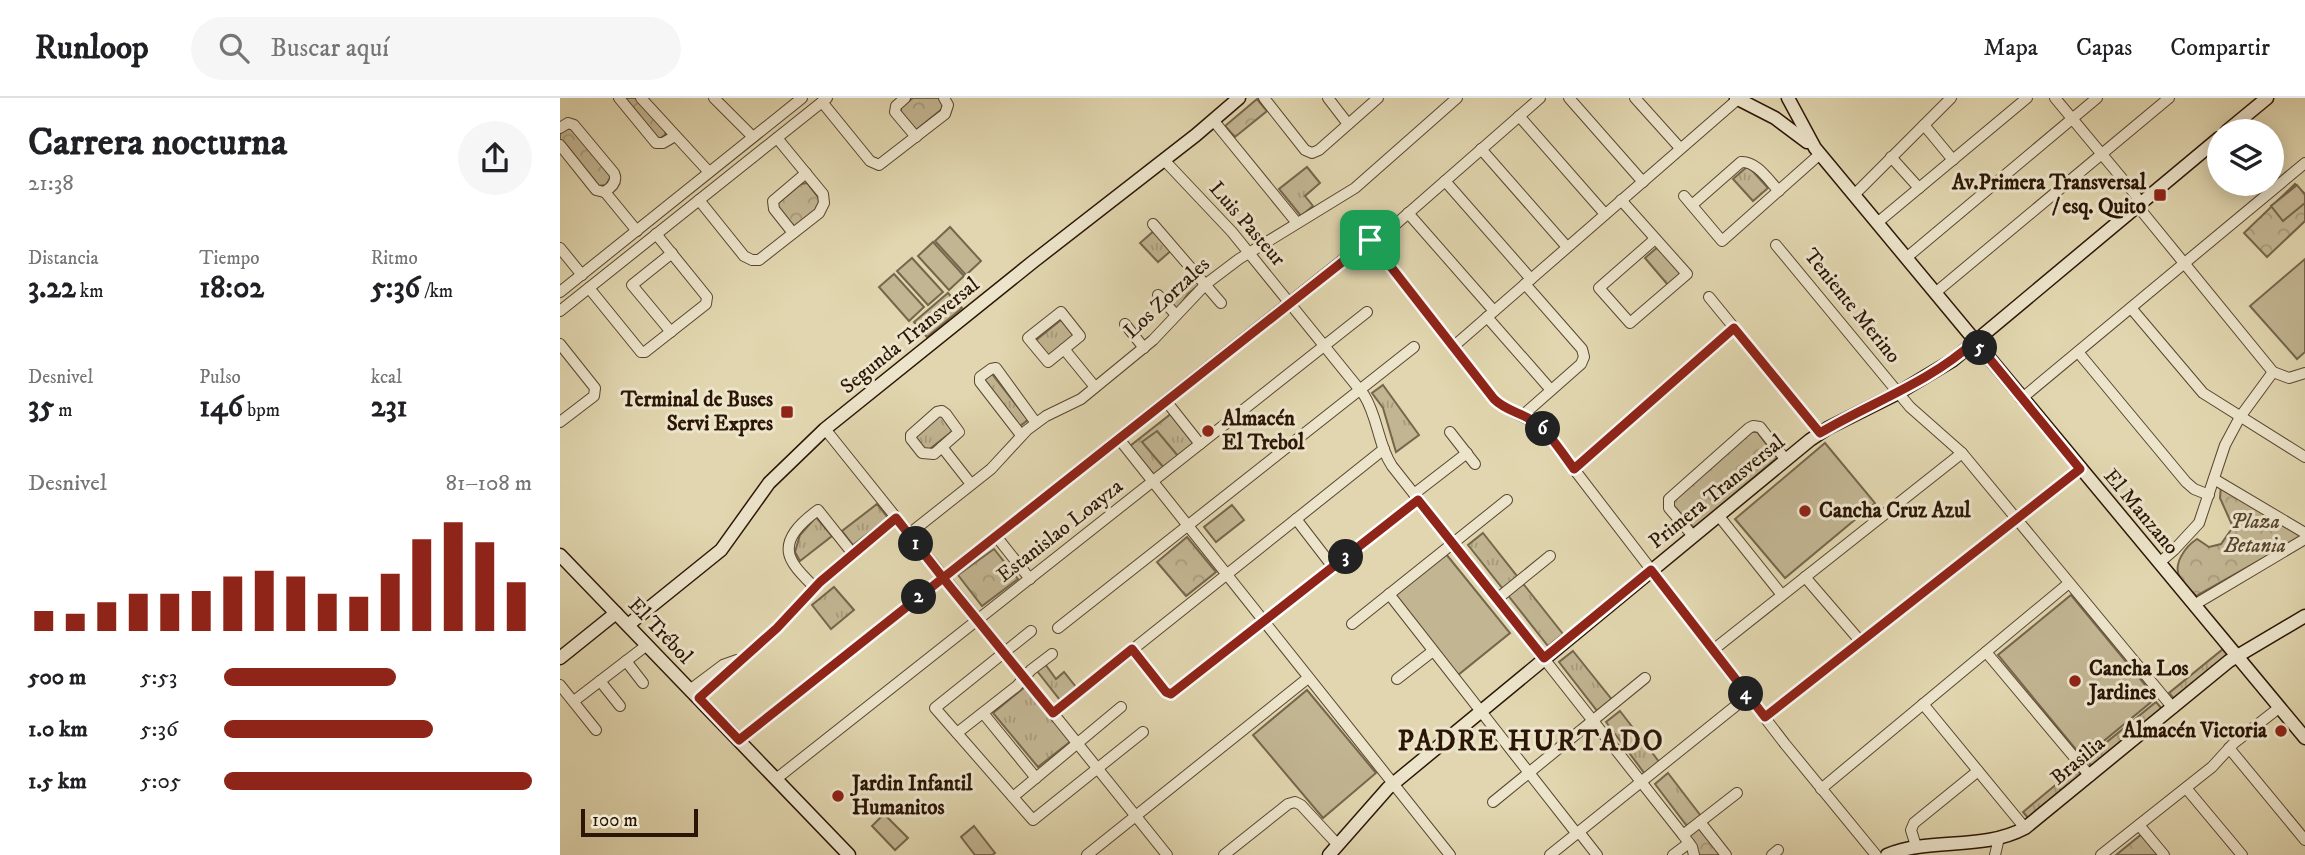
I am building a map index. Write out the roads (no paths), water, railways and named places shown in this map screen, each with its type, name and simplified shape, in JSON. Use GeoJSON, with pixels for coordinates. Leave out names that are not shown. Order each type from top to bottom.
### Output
{"type":"FeatureCollection","features":[{"type":"Feature","properties":{"kind":"street"},"geometry":{"type":"LineString","coordinates":[[619,98],[656,144],[666,142],[674,136]]}},
{"type":"Feature","properties":{"kind":"street"},"geometry":{"type":"LineString","coordinates":[[641,98],[709,172]]}},
{"type":"Feature","properties":{"kind":"street"},"geometry":{"type":"LineString","coordinates":[[714,98],[752,138]]}},
{"type":"Feature","properties":{"kind":"street"},"geometry":{"type":"LineString","coordinates":[[560,292],[802,98]]}},
{"type":"Feature","properties":{"kind":"street"},"geometry":{"type":"LineString","coordinates":[[905,98],[896,106],[895,112],[916,137]]}},
{"type":"Feature","properties":{"kind":"street"},"geometry":{"type":"LineString","coordinates":[[560,311],[824,100],[870,161],[882,164],[947,112],[948,105],[944,98]]}},
{"type":"Feature","properties":{"kind":"street","name":"Segunda Transversal"},"geometry":{"type":"LineString","coordinates":[[628,625],[721,550],[774,478],[825,429],[1239,98]]}},
{"type":"Feature","properties":{"kind":"street"},"geometry":{"type":"LineString","coordinates":[[1264,98],[1310,153],[1319,150],[1378,98]]}},
{"type":"Feature","properties":{"kind":"street"},"geometry":{"type":"LineString","coordinates":[[1328,98],[1348,124]]}},
{"type":"Feature","properties":{"kind":"street","name":"Los Zorzales"},"geometry":{"type":"LineString","coordinates":[[909,534],[997,464],[1021,435],[1074,403],[1144,348],[1206,284],[1355,188],[1457,98]]}},
{"type":"Feature","properties":{"kind":"street"},"geometry":{"type":"LineString","coordinates":[[739,740],[1289,303],[1408,214],[1539,98]]}},
{"type":"Feature","properties":{"kind":"street"},"geometry":{"type":"LineString","coordinates":[[1569,98],[1643,181]]}},
{"type":"Feature","properties":{"kind":"street"},"geometry":{"type":"LineString","coordinates":[[1635,98],[1680,148]]}},
{"type":"Feature","properties":{"kind":"street"},"geometry":{"type":"LineString","coordinates":[[1854,195],[1951,98]]}},
{"type":"Feature","properties":{"kind":"street"},"geometry":{"type":"LineString","coordinates":[[1877,223],[2027,98]]}},
{"type":"Feature","properties":{"kind":"street"},"geometry":{"type":"LineString","coordinates":[[2055,98],[2135,194],[2144,214],[2273,372],[2289,378],[2305,373]]}},
{"type":"Feature","properties":{"kind":"street"},"geometry":{"type":"LineString","coordinates":[[1906,258],[2097,98]]}},
{"type":"Feature","properties":{"kind":"street"},"geometry":{"type":"LineString","coordinates":[[1935,293],[2169,98]]}},
{"type":"Feature","properties":{"kind":"street"},"geometry":{"type":"LineString","coordinates":[[2242,119],[2267,98]]}},
{"type":"Feature","properties":{"kind":"street"},"geometry":{"type":"LineString","coordinates":[[1454,346],[1737,99]]}},
{"type":"Feature","properties":{"kind":"street","name":"El Manzano"},"geometry":{"type":"LineString","coordinates":[[1737,99],[1781,122],[1818,151]]}},
{"type":"Feature","properties":{"kind":"street"},"geometry":{"type":"LineString","coordinates":[[1781,122],[1791,104]]}},
{"type":"Feature","properties":{"kind":"street","name":"El Manzano"},"geometry":{"type":"LineString","coordinates":[[1791,104],[1818,151],[2305,738]]}},
{"type":"Feature","properties":{"kind":"street"},"geometry":{"type":"LineString","coordinates":[[1519,116],[1605,214]]}},
{"type":"Feature","properties":{"kind":"street"},"geometry":{"type":"LineString","coordinates":[[1213,120],[1297,223]]}},
{"type":"Feature","properties":{"kind":"street"},"geometry":{"type":"LineString","coordinates":[[560,128],[567,123],[574,125],[614,173],[614,183],[605,192]]}},
{"type":"Feature","properties":{"kind":"street"},"geometry":{"type":"LineString","coordinates":[[1924,125],[1953,160]]}},
{"type":"Feature","properties":{"kind":"street"},"geometry":{"type":"LineString","coordinates":[[699,200],[744,256],[760,260],[819,213],[824,203],[823,194],[777,138]]}},
{"type":"Feature","properties":{"kind":"street"},"geometry":{"type":"LineString","coordinates":[[560,145],[596,190],[605,192],[637,230]]}},
{"type":"Feature","properties":{"kind":"street","name":"Primera Transversal"},"geometry":{"type":"LineString","coordinates":[[1334,850],[1393,783],[1786,460],[1820,433],[1898,393],[1953,360],[2207,148]]}},
{"type":"Feature","properties":{"kind":"street"},"geometry":{"type":"LineString","coordinates":[[1481,149],[1567,247]]}},
{"type":"Feature","properties":{"kind":"street"},"geometry":{"type":"LineString","coordinates":[[1684,196],[1722,241],[1779,191],[1818,151]]}},
{"type":"Feature","properties":{"kind":"street"},"geometry":{"type":"LineString","coordinates":[[727,158],[736,170]]}},
{"type":"Feature","properties":{"kind":"street"},"geometry":{"type":"LineString","coordinates":[[1891,158],[1919,188]]}},
{"type":"Feature","properties":{"kind":"street","name":"Luis Pasteur"},"geometry":{"type":"LineString","coordinates":[[1164,160],[1249,254],[1359,390],[1370,406],[1389,463],[1641,781],[1686,839],[1694,855]]}},
{"type":"Feature","properties":{"kind":"street"},"geometry":{"type":"LineString","coordinates":[[1692,205],[1741,162],[1754,165],[1779,191]]}},
{"type":"Feature","properties":{"kind":"street"},"geometry":{"type":"LineString","coordinates":[[2021,398],[2303,169]]}},
{"type":"Feature","properties":{"kind":"street"},"geometry":{"type":"LineString","coordinates":[[793,233],[774,209],[773,201],[806,173]]}},
{"type":"Feature","properties":{"kind":"street"},"geometry":{"type":"LineString","coordinates":[[1445,181],[1584,354],[1581,364],[1522,415]]}},
{"type":"Feature","properties":{"kind":"street"},"geometry":{"type":"LineString","coordinates":[[1621,200],[1687,274],[1630,323],[1599,288],[1655,239]]}},
{"type":"Feature","properties":{"kind":"street"},"geometry":{"type":"LineString","coordinates":[[1408,214],[1551,390]]}},
{"type":"Feature","properties":{"kind":"street"},"geometry":{"type":"LineString","coordinates":[[1153,224],[1221,303]]}},
{"type":"Feature","properties":{"kind":"street"},"geometry":{"type":"LineString","coordinates":[[589,288],[642,352],[706,304],[707,296],[656,234]]}},
{"type":"Feature","properties":{"kind":"street"},"geometry":{"type":"LineString","coordinates":[[1370,240],[1498,403],[1542,428],[1821,789],[1876,855]]}},
{"type":"Feature","properties":{"kind":"street","name":"Teniente Merino"},"geometry":{"type":"LineString","coordinates":[[1776,245],[1898,393],[1919,416],[1962,453],[2173,708]]}},
{"type":"Feature","properties":{"kind":"street"},"geometry":{"type":"LineString","coordinates":[[560,248],[582,275]]}},
{"type":"Feature","properties":{"kind":"street"},"geometry":{"type":"LineString","coordinates":[[610,252],[620,263]]}},
{"type":"Feature","properties":{"kind":"street"},"geometry":{"type":"LineString","coordinates":[[671,253],[632,285],[671,332]]}},
{"type":"Feature","properties":{"kind":"street"},"geometry":{"type":"LineString","coordinates":[[1158,295],[1176,315]]}},
{"type":"Feature","properties":{"kind":"street"},"geometry":{"type":"LineString","coordinates":[[1709,297],[1820,433]]}},
{"type":"Feature","properties":{"kind":"street"},"geometry":{"type":"LineString","coordinates":[[2131,308],[2199,389],[2305,457]]}},
{"type":"Feature","properties":{"kind":"street"},"geometry":{"type":"LineString","coordinates":[[1061,312],[1080,336],[1064,349],[1048,362],[1028,338],[1061,312]]}},
{"type":"Feature","properties":{"kind":"street","name":"Estanislao Loayza"},"geometry":{"type":"LineString","coordinates":[[776,779],[1367,312]]}},
{"type":"Feature","properties":{"kind":"street"},"geometry":{"type":"LineString","coordinates":[[1125,324],[1144,348]]}},
{"type":"Feature","properties":{"kind":"street"},"geometry":{"type":"LineString","coordinates":[[1574,469],[1734,328]]}},
{"type":"Feature","properties":{"kind":"street"},"geometry":{"type":"LineString","coordinates":[[560,344],[596,388],[594,396],[560,422]]}},
{"type":"Feature","properties":{"kind":"street"},"geometry":{"type":"LineString","coordinates":[[1058,628],[1414,347]]}},
{"type":"Feature","properties":{"kind":"street"},"geometry":{"type":"LineString","coordinates":[[1064,349],[1095,387]]}},
{"type":"Feature","properties":{"kind":"street"},"geometry":{"type":"LineString","coordinates":[[2078,352],[2186,482],[2194,489],[2209,495]]}},
{"type":"Feature","properties":{"kind":"street"},"geometry":{"type":"LineString","coordinates":[[1021,435],[978,380],[991,369],[999,370],[1037,423]]}},
{"type":"Feature","properties":{"kind":"street"},"geometry":{"type":"LineString","coordinates":[[2159,563],[2195,528],[2203,516],[2225,445],[2240,417],[2273,372]]}},
{"type":"Feature","properties":{"kind":"street"},"geometry":{"type":"LineString","coordinates":[[1166,401],[1200,444]]}},
{"type":"Feature","properties":{"kind":"street"},"geometry":{"type":"LineString","coordinates":[[942,411],[959,432],[942,447],[934,454],[922,453],[911,439],[911,435],[937,412],[942,411]]}},
{"type":"Feature","properties":{"kind":"street"},"geometry":{"type":"LineString","coordinates":[[1693,536],[1669,508],[1669,499],[1749,428],[1760,427],[1786,460]]}},
{"type":"Feature","properties":{"kind":"street"},"geometry":{"type":"LineString","coordinates":[[825,429],[1167,855]]}},
{"type":"Feature","properties":{"kind":"street"},"geometry":{"type":"LineString","coordinates":[[1450,432],[1475,464]]}},
{"type":"Feature","properties":{"kind":"street"},"geometry":{"type":"LineString","coordinates":[[1119,439],[1393,783],[1444,853]]}},
{"type":"Feature","properties":{"kind":"street"},"geometry":{"type":"LineString","coordinates":[[942,447],[971,484]]}},
{"type":"Feature","properties":{"kind":"street"},"geometry":{"type":"LineString","coordinates":[[1053,713],[1384,449]]}},
{"type":"Feature","properties":{"kind":"street"},"geometry":{"type":"LineString","coordinates":[[1132,649],[1169,694],[1333,567],[1467,453]]}},
{"type":"Feature","properties":{"kind":"street"},"geometry":{"type":"LineString","coordinates":[[1713,650],[1962,453]]}},
{"type":"Feature","properties":{"kind":"street"},"geometry":{"type":"LineString","coordinates":[[1765,717],[2080,469]]}},
{"type":"Feature","properties":{"kind":"street"},"geometry":{"type":"LineString","coordinates":[[2214,479],[2305,533]]}},
{"type":"Feature","properties":{"kind":"street"},"geometry":{"type":"LineString","coordinates":[[1352,624],[1507,500]]}},
{"type":"Feature","properties":{"kind":"street"},"geometry":{"type":"LineString","coordinates":[[814,587],[791,561],[789,550],[792,535],[800,523],[818,510],[853,554]]}},
{"type":"Feature","properties":{"kind":"street"},"geometry":{"type":"LineString","coordinates":[[1718,515],[1782,595]]}},
{"type":"Feature","properties":{"kind":"street"},"geometry":{"type":"LineString","coordinates":[[695,693],[728,672],[777,628],[814,587],[896,518]]}},
{"type":"Feature","properties":{"kind":"street"},"geometry":{"type":"LineString","coordinates":[[1296,519],[1333,567]]}},
{"type":"Feature","properties":{"kind":"street"},"geometry":{"type":"LineString","coordinates":[[996,536],[1030,579]]}},
{"type":"Feature","properties":{"kind":"street"},"geometry":{"type":"LineString","coordinates":[[2194,605],[2305,539]]}},
{"type":"Feature","properties":{"kind":"street","name":"El Trébol"},"geometry":{"type":"LineString","coordinates":[[560,555],[849,855]]}},
{"type":"Feature","properties":{"kind":"street"},"geometry":{"type":"LineString","coordinates":[[1497,599],[1550,556]]}},
{"type":"Feature","properties":{"kind":"street"},"geometry":{"type":"LineString","coordinates":[[1805,577],[1861,642]]}},
{"type":"Feature","properties":{"kind":"street"},"geometry":{"type":"LineString","coordinates":[[1821,789],[2069,583]]}},
{"type":"Feature","properties":{"kind":"street"},"geometry":{"type":"LineString","coordinates":[[1389,594],[1598,855]]}},
{"type":"Feature","properties":{"kind":"street"},"geometry":{"type":"LineString","coordinates":[[560,658],[616,613]]}},
{"type":"Feature","properties":{"kind":"street","name":"Brasilia"},"geometry":{"type":"LineString","coordinates":[[1886,855],[1916,846],[1999,838],[2025,828],[2237,656],[2305,616]]}},
{"type":"Feature","properties":{"kind":"street"},"geometry":{"type":"LineString","coordinates":[[1031,631],[935,708],[1033,820],[1143,732]]}},
{"type":"Feature","properties":{"kind":"street"},"geometry":{"type":"LineString","coordinates":[[573,701],[647,645]]}},
{"type":"Feature","properties":{"kind":"street"},"geometry":{"type":"LineString","coordinates":[[1397,678],[1433,650]]}},
{"type":"Feature","properties":{"kind":"street"},"geometry":{"type":"LineString","coordinates":[[1986,652],[2090,776]]}},
{"type":"Feature","properties":{"kind":"street"},"geometry":{"type":"LineString","coordinates":[[957,733],[1052,654]]}},
{"type":"Feature","properties":{"kind":"street"},"geometry":{"type":"LineString","coordinates":[[625,661],[643,683]]}},
{"type":"Feature","properties":{"kind":"street"},"geometry":{"type":"LineString","coordinates":[[1087,855],[1308,678]]}},
{"type":"Feature","properties":{"kind":"street"},"geometry":{"type":"LineString","coordinates":[[1493,802],[1645,678]]}},
{"type":"Feature","properties":{"kind":"street"},"geometry":{"type":"LineString","coordinates":[[600,681],[620,706]]}},
{"type":"Feature","properties":{"kind":"street"},"geometry":{"type":"LineString","coordinates":[[560,685],[597,730]]}},
{"type":"Feature","properties":{"kind":"street"},"geometry":{"type":"LineString","coordinates":[[1550,855],[1748,695]]}},
{"type":"Feature","properties":{"kind":"street"},"geometry":{"type":"LineString","coordinates":[[1923,704],[2025,828]]}},
{"type":"Feature","properties":{"kind":"street"},"geometry":{"type":"LineString","coordinates":[[1013,797],[1121,707]]}},
{"type":"Feature","properties":{"kind":"street"},"geometry":{"type":"LineString","coordinates":[[2101,855],[2216,764],[2229,748],[2280,707]]}},
{"type":"Feature","properties":{"kind":"street"},"geometry":{"type":"LineString","coordinates":[[983,713],[1036,778]]}},
{"type":"Feature","properties":{"kind":"street"},"geometry":{"type":"LineString","coordinates":[[2229,748],[2305,840]]}},
{"type":"Feature","properties":{"kind":"street"},"geometry":{"type":"LineString","coordinates":[[1916,846],[1912,833],[1913,825],[1978,771]]}},
{"type":"Feature","properties":{"kind":"street"},"geometry":{"type":"LineString","coordinates":[[2186,788],[2242,855]]}},
{"type":"Feature","properties":{"kind":"street"},"geometry":{"type":"LineString","coordinates":[[1673,855],[1700,822],[1737,793]]}},
{"type":"Feature","properties":{"kind":"street"},"geometry":{"type":"LineString","coordinates":[[1224,855],[1288,804],[1295,802],[1301,805],[1334,850]]}},
{"type":"Feature","properties":{"kind":"street"},"geometry":{"type":"LineString","coordinates":[[1700,822],[1726,855]]}},
{"type":"Feature","properties":{"kind":"street"},"geometry":{"type":"LineString","coordinates":[[2139,825],[2164,855]]}},
{"type":"Feature","properties":{"kind":"street"},"geometry":{"type":"LineString","coordinates":[[1995,855],[1999,838]]}},
{"type":"Feature","properties":{"kind":"place","name":"Av.Primera Transversal / esq. Quito"},"geometry":{"type":"Point","coordinates":[2160,195]}},
{"type":"Feature","properties":{"kind":"place","name":"Terminal de Buses Servi Expres"},"geometry":{"type":"Point","coordinates":[787,412]}},
{"type":"Feature","properties":{"kind":"place","name":"Almacén El Trebol"},"geometry":{"type":"Point","coordinates":[1208,431]}},
{"type":"Feature","properties":{"kind":"place","name":"Cancha Cruz Azul"},"geometry":{"type":"Point","coordinates":[1805,511]}},
{"type":"Feature","properties":{"kind":"place","name":"Cancha Los Jardines"},"geometry":{"type":"Point","coordinates":[2075,681]}},
{"type":"Feature","properties":{"kind":"place","name":"Almacén Victoria"},"geometry":{"type":"Point","coordinates":[2281,731]}},
{"type":"Feature","properties":{"kind":"place","name":"Jardin Infantil Humanitos"},"geometry":{"type":"Point","coordinates":[838,796]}},
{"type":"Feature","properties":{"kind":"district","name":"PADRE HURTADO"},"geometry":{"type":"Point","coordinates":[1531,741]}},
{"type":"Feature","properties":{"kind":"park label","name":"Plaza Betania"},"geometry":{"type":"Point","coordinates":[2255,534]}}]}
